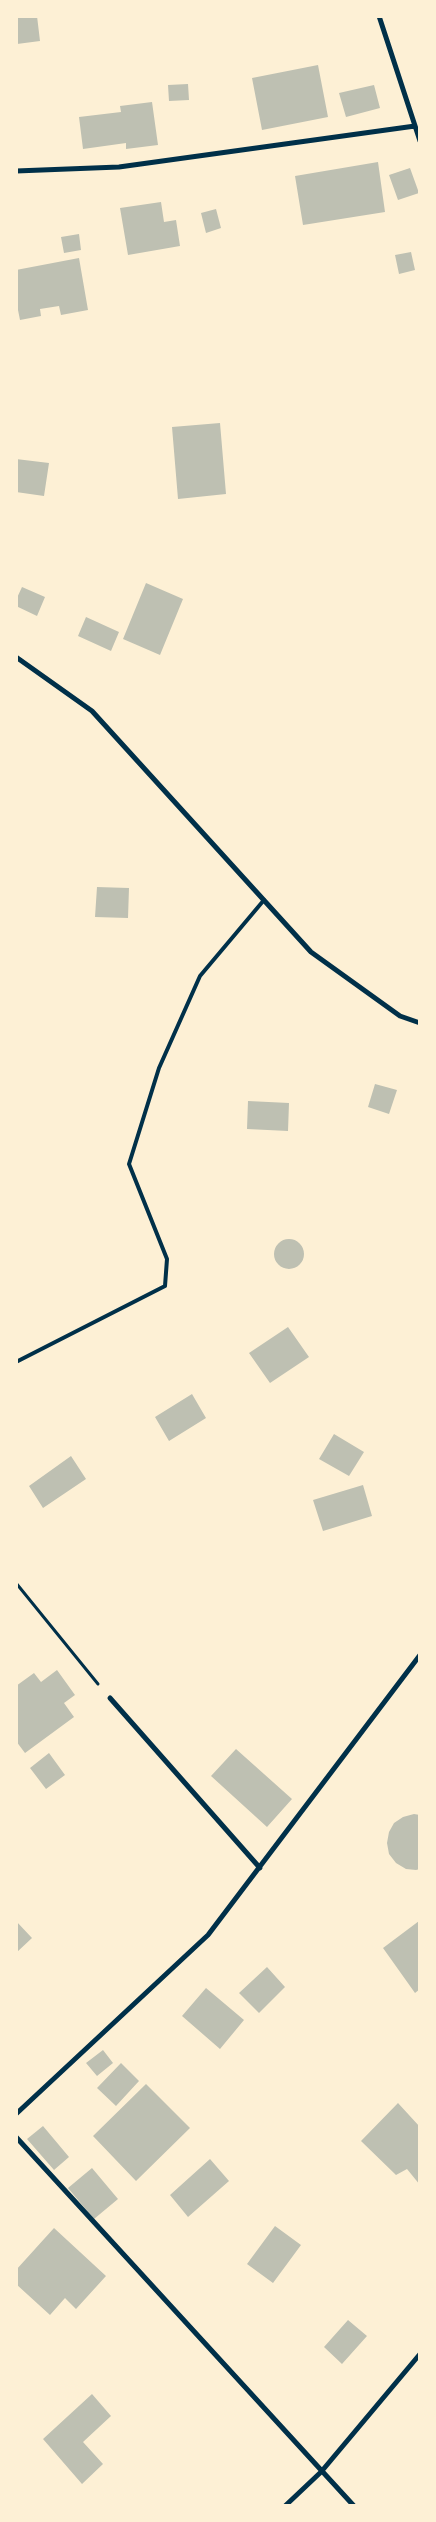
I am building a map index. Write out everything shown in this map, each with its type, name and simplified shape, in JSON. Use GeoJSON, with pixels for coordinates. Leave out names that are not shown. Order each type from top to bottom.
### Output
{"type":"FeatureCollection","features":[{"type":"Feature","properties":{"kind":"street"},"geometry":{"type":"LineString","coordinates":[[379,16],[419,138]]}},
{"type":"Feature","properties":{"kind":"street"},"geometry":{"type":"LineString","coordinates":[[16,172],[119,167],[415,126]]}},
{"type":"Feature","properties":{"kind":"street"},"geometry":{"type":"LineString","coordinates":[[16,657],[92,711],[311,952],[400,1016],[420,1023]]}},
{"type":"Feature","properties":{"kind":"street"},"geometry":{"type":"LineString","coordinates":[[16,2114],[208,1935],[420,1655]]}},
{"type":"Feature","properties":{"kind":"street"},"geometry":{"type":"LineString","coordinates":[[110,1698],[260,1868]]}},
{"type":"Feature","properties":{"kind":"street"},"geometry":{"type":"LineString","coordinates":[[16,2137],[354,2506]]}},
{"type":"Feature","properties":{"kind":"street"},"geometry":{"type":"LineString","coordinates":[[285,2506],[321,2472],[420,2354]]}},
{"type":"Feature","properties":{"kind":"lane"},"geometry":{"type":"LineString","coordinates":[[16,1362],[165,1286],[167,1259],[129,1164],[159,1068],[200,976],[264,900]]}},
{"type":"Feature","properties":{"kind":"path"},"geometry":{"type":"LineString","coordinates":[[16,1582],[110,1698]]}},
{"type":"Feature","properties":{"kind":"building"},"geometry":{"type":"Polygon","coordinates":[[[16,16],[37,16],[40,41],[17,44],[16,16]]]}},
{"type":"Feature","properties":{"kind":"building"},"geometry":{"type":"Polygon","coordinates":[[[318,65],[328,117],[262,130],[252,78],[318,65]]]}},
{"type":"Feature","properties":{"kind":"building"},"geometry":{"type":"Polygon","coordinates":[[[188,84],[189,100],[169,101],[168,85],[188,84]]]}},
{"type":"Feature","properties":{"kind":"building"},"geometry":{"type":"Polygon","coordinates":[[[374,85],[380,108],[346,117],[339,93],[374,85]]]}},
{"type":"Feature","properties":{"kind":"building"},"geometry":{"type":"Polygon","coordinates":[[[152,102],[158,145],[126,149],[126,143],[83,149],[79,117],[121,112],[120,106],[152,102]]]}},
{"type":"Feature","properties":{"kind":"building"},"geometry":{"type":"Polygon","coordinates":[[[378,162],[385,212],[303,225],[295,176],[378,162]]]}},
{"type":"Feature","properties":{"kind":"building"},"geometry":{"type":"Polygon","coordinates":[[[410,168],[419,193],[398,200],[389,175],[410,168]]]}},
{"type":"Feature","properties":{"kind":"building"},"geometry":{"type":"Polygon","coordinates":[[[161,202],[164,222],[176,220],[180,246],[128,255],[120,208],[161,202]]]}},
{"type":"Feature","properties":{"kind":"building"},"geometry":{"type":"Polygon","coordinates":[[[216,209],[221,228],[206,233],[201,213],[216,209]]]}},
{"type":"Feature","properties":{"kind":"building"},"geometry":{"type":"Polygon","coordinates":[[[79,234],[81,250],[64,253],[61,237],[79,234]]]}},
{"type":"Feature","properties":{"kind":"building"},"geometry":{"type":"Polygon","coordinates":[[[411,252],[415,270],[399,274],[395,255],[411,252]]]}},
{"type":"Feature","properties":{"kind":"building"},"geometry":{"type":"Polygon","coordinates":[[[79,258],[88,310],[61,315],[59,306],[40,309],[41,316],[20,320],[16,300],[16,270],[79,258]]]}},
{"type":"Feature","properties":{"kind":"building"},"geometry":{"type":"Polygon","coordinates":[[[220,423],[226,494],[178,499],[172,427],[220,423]]]}},
{"type":"Feature","properties":{"kind":"building"},"geometry":{"type":"Polygon","coordinates":[[[16,459],[49,463],[44,496],[16,492],[16,459]]]}},
{"type":"Feature","properties":{"kind":"building"},"geometry":{"type":"Polygon","coordinates":[[[146,583],[183,599],[160,655],[123,639],[146,583]]]}},
{"type":"Feature","properties":{"kind":"building"},"geometry":{"type":"Polygon","coordinates":[[[22,587],[45,597],[37,616],[16,606],[16,600],[22,587]]]}},
{"type":"Feature","properties":{"kind":"building"},"geometry":{"type":"Polygon","coordinates":[[[86,617],[119,632],[111,651],[78,636],[86,617]]]}},
{"type":"Feature","properties":{"kind":"building"},"geometry":{"type":"Polygon","coordinates":[[[97,887],[129,888],[128,918],[95,917],[97,887]]]}},
{"type":"Feature","properties":{"kind":"building"},"geometry":{"type":"Polygon","coordinates":[[[375,1084],[397,1090],[389,1114],[368,1107],[375,1084]]]}},
{"type":"Feature","properties":{"kind":"building"},"geometry":{"type":"Polygon","coordinates":[[[248,1101],[289,1103],[288,1131],[247,1129],[248,1101]]]}},
{"type":"Feature","properties":{"kind":"building"},"geometry":{"type":"Polygon","coordinates":[[[289,1239],[299,1244],[304,1254],[299,1264],[289,1269],[279,1264],[274,1254],[279,1244],[289,1239]]]}},
{"type":"Feature","properties":{"kind":"building"},"geometry":{"type":"Polygon","coordinates":[[[288,1327],[309,1357],[270,1383],[249,1353],[288,1327]]]}},
{"type":"Feature","properties":{"kind":"building"},"geometry":{"type":"Polygon","coordinates":[[[192,1394],[206,1418],[169,1441],[155,1417],[192,1394]]]}},
{"type":"Feature","properties":{"kind":"building"},"geometry":{"type":"Polygon","coordinates":[[[334,1434],[364,1452],[349,1476],[319,1459],[334,1434]]]}},
{"type":"Feature","properties":{"kind":"building"},"geometry":{"type":"Polygon","coordinates":[[[71,1456],[86,1479],[43,1508],[29,1486],[71,1456]]]}},
{"type":"Feature","properties":{"kind":"building"},"geometry":{"type":"Polygon","coordinates":[[[363,1485],[372,1516],[323,1531],[313,1500],[363,1485]]]}},
{"type":"Feature","properties":{"kind":"building"},"geometry":{"type":"Polygon","coordinates":[[[57,1670],[75,1695],[64,1703],[74,1717],[25,1753],[16,1741],[16,1686],[34,1673],[41,1682],[57,1670]]]}},
{"type":"Feature","properties":{"kind":"building"},"geometry":{"type":"Polygon","coordinates":[[[236,1749],[292,1799],[267,1827],[211,1776],[236,1749]]]}},
{"type":"Feature","properties":{"kind":"building"},"geometry":{"type":"Polygon","coordinates":[[[49,1753],[65,1775],[46,1789],[30,1768],[49,1753]]]}},
{"type":"Feature","properties":{"kind":"building"},"geometry":{"type":"Polygon","coordinates":[[[414,1814],[420,1815],[420,1869],[416,1870],[406,1869],[396,1863],[389,1854],[387,1843],[389,1832],[394,1823],[403,1817],[414,1814]]]}},
{"type":"Feature","properties":{"kind":"building"},"geometry":{"type":"Polygon","coordinates":[[[16,1921],[32,1938],[16,1953],[16,1921]]]}},
{"type":"Feature","properties":{"kind":"building"},"geometry":{"type":"Polygon","coordinates":[[[419,1921],[420,1989],[415,1993],[383,1948],[419,1921]]]}},
{"type":"Feature","properties":{"kind":"building"},"geometry":{"type":"Polygon","coordinates":[[[267,1967],[285,1987],[259,2013],[239,1993],[267,1967]]]}},
{"type":"Feature","properties":{"kind":"building"},"geometry":{"type":"Polygon","coordinates":[[[206,1988],[244,2020],[220,2049],[182,2016],[206,1988]]]}},
{"type":"Feature","properties":{"kind":"building"},"geometry":{"type":"Polygon","coordinates":[[[103,2050],[113,2063],[97,2076],[86,2063],[103,2050]]]}},
{"type":"Feature","properties":{"kind":"building"},"geometry":{"type":"Polygon","coordinates":[[[121,2063],[139,2081],[116,2106],[97,2088],[121,2063]]]}},
{"type":"Feature","properties":{"kind":"building"},"geometry":{"type":"Polygon","coordinates":[[[146,2084],[190,2128],[136,2181],[93,2136],[146,2084]]]}},
{"type":"Feature","properties":{"kind":"building"},"geometry":{"type":"Polygon","coordinates":[[[398,2103],[420,2127],[420,2185],[407,2169],[396,2175],[361,2141],[398,2103]]]}},
{"type":"Feature","properties":{"kind":"building"},"geometry":{"type":"Polygon","coordinates":[[[43,2126],[69,2157],[54,2170],[27,2139],[43,2126]]]}},
{"type":"Feature","properties":{"kind":"building"},"geometry":{"type":"Polygon","coordinates":[[[210,2159],[229,2181],[188,2217],[170,2195],[210,2159]]]}},
{"type":"Feature","properties":{"kind":"building"},"geometry":{"type":"Polygon","coordinates":[[[92,2168],[118,2199],[94,2219],[68,2188],[92,2168]]]}},
{"type":"Feature","properties":{"kind":"building"},"geometry":{"type":"Polygon","coordinates":[[[275,2226],[301,2245],[273,2283],[247,2264],[275,2226]]]}},
{"type":"Feature","properties":{"kind":"building"},"geometry":{"type":"Polygon","coordinates":[[[54,2228],[106,2276],[76,2309],[65,2298],[50,2315],[16,2284],[16,2270],[54,2228]]]}},
{"type":"Feature","properties":{"kind":"building"},"geometry":{"type":"Polygon","coordinates":[[[348,2320],[367,2336],[342,2364],[324,2347],[348,2320]]]}},
{"type":"Feature","properties":{"kind":"building"},"geometry":{"type":"Polygon","coordinates":[[[92,2394],[111,2416],[83,2442],[103,2464],[82,2484],[43,2439],[92,2394]]]}}]}
